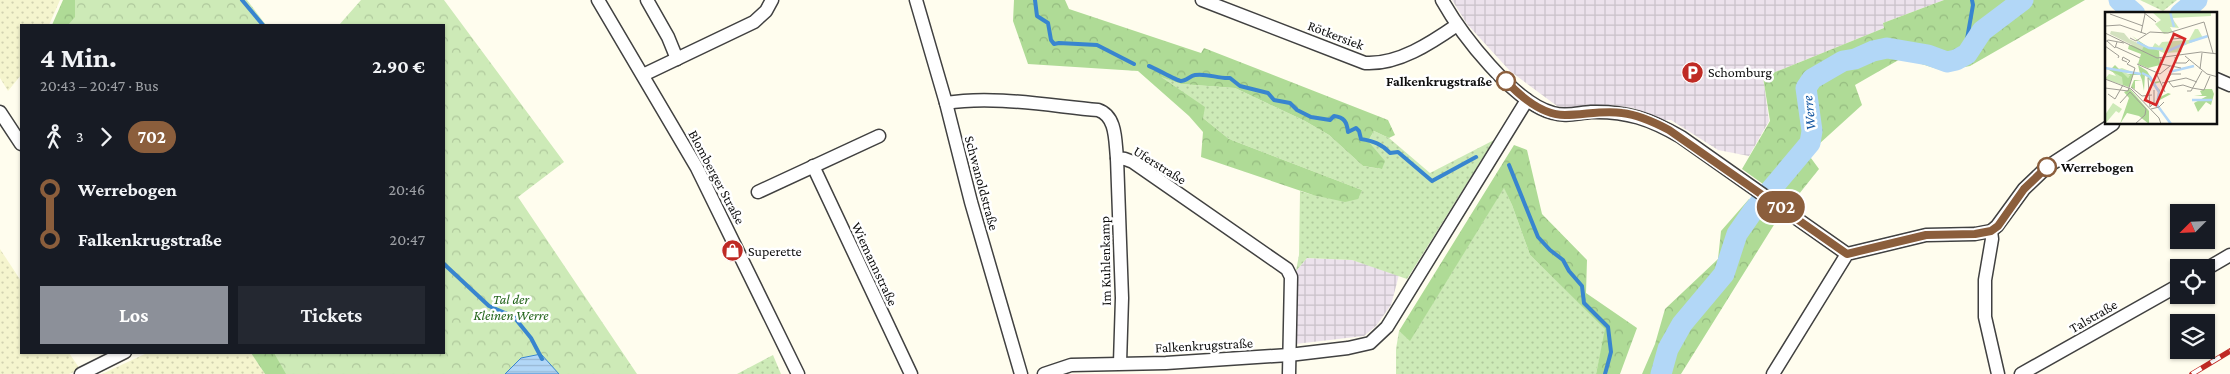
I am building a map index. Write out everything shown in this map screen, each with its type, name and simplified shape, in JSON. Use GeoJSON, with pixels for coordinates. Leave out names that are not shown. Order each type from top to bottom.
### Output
{"type":"FeatureCollection","features":[{"type":"Feature","properties":{"kind":"street","name":"Blomberger Straße"},"geometry":{"type":"LineString","coordinates":[[598,0],[697,168],[798,374]]}},
{"type":"Feature","properties":{"kind":"street"},"geometry":{"type":"LineString","coordinates":[[647,0],[668,37],[677,59]]}},
{"type":"Feature","properties":{"kind":"street"},"geometry":{"type":"LineString","coordinates":[[643,75],[754,22],[766,11],[772,0]]}},
{"type":"Feature","properties":{"kind":"street","name":"Schwanoldstraße"},"geometry":{"type":"LineString","coordinates":[[916,0],[946,103],[970,202],[1021,374]]}},
{"type":"Feature","properties":{"kind":"street","name":"Rötkersiek"},"geometry":{"type":"LineString","coordinates":[[1202,0],[1365,63],[1386,62],[1400,57],[1457,25]]}},
{"type":"Feature","properties":{"kind":"street"},"geometry":{"type":"LineString","coordinates":[[1442,0],[1457,25],[1487,62],[1527,100],[1552,113],[1564,115],[1622,112],[1652,121],[1681,137],[1847,254]]}},
{"type":"Feature","properties":{"kind":"street"},"geometry":{"type":"LineString","coordinates":[[2218,80],[2230,85]]}},
{"type":"Feature","properties":{"kind":"street","name":"Uferstraße"},"geometry":{"type":"LineString","coordinates":[[946,103],[966,100],[1104,112],[1112,122],[1117,158],[1133,162],[1288,269],[1291,277],[1289,354]]}},
{"type":"Feature","properties":{"kind":"street","name":"Falkenkrugstraße"},"geometry":{"type":"LineString","coordinates":[[1044,374],[1072,364],[1166,363],[1289,354],[1363,345],[1381,334],[1492,159],[1527,100]]}},
{"type":"Feature","properties":{"kind":"street"},"geometry":{"type":"LineString","coordinates":[[0,112],[20,142]]}},
{"type":"Feature","properties":{"kind":"street"},"geometry":{"type":"LineString","coordinates":[[1773,374],[1847,254],[1926,235],[1975,234],[1991,231],[1998,226],[2024,189],[2047,167],[2111,125]]}},
{"type":"Feature","properties":{"kind":"street"},"geometry":{"type":"LineString","coordinates":[[758,192],[879,136]]}},
{"type":"Feature","properties":{"kind":"street","name":"Im Kuhlenkamp"},"geometry":{"type":"LineString","coordinates":[[1117,158],[1122,298],[1120,363]]}},
{"type":"Feature","properties":{"kind":"street","name":"Wiemannstraße"},"geometry":{"type":"LineString","coordinates":[[813,166],[911,374]]}},
{"type":"Feature","properties":{"kind":"street"},"geometry":{"type":"LineString","coordinates":[[1991,231],[1992,239],[1986,280],[1985,317],[1998,374]]}},
{"type":"Feature","properties":{"kind":"street"},"geometry":{"type":"LineString","coordinates":[[2215,263],[2230,254]]}},
{"type":"Feature","properties":{"kind":"street","name":"Talstraße"},"geometry":{"type":"LineString","coordinates":[[2021,374],[2170,289]]}},
{"type":"Feature","properties":{"kind":"street"},"geometry":{"type":"LineString","coordinates":[[80,374],[120,354]]}},
{"type":"Feature","properties":{"kind":"street"},"geometry":{"type":"LineString","coordinates":[[1289,354],[1289,374]]}},
{"type":"Feature","properties":{"kind":"shaded area","name":"Schomburg"},"geometry":{"type":"Polygon","coordinates":[[[1452,0],[1944,0],[1883,23],[1884,28],[1763,77],[1769,121],[1749,156],[1718,150],[1671,120],[1663,120],[1633,108],[1610,105],[1569,108],[1557,106],[1510,71],[1467,24],[1452,0]]]}},
{"type":"Feature","properties":{"kind":"shaded area"},"geometry":{"type":"Polygon","coordinates":[[[1307,258],[1352,260],[1399,275],[1391,305],[1376,326],[1364,336],[1295,344],[1296,271],[1307,258]]]}},
{"type":"Feature","properties":{"kind":"green space"},"geometry":{"type":"Polygon","coordinates":[[[0,0],[60,0],[49,24],[20,24],[20,76],[8,91],[0,78],[0,0]]]}},
{"type":"Feature","properties":{"kind":"green space"},"geometry":{"type":"Polygon","coordinates":[[[63,0],[155,0],[175,24],[52,24],[63,0]]]}},
{"type":"Feature","properties":{"kind":"green space"},"geometry":{"type":"Polygon","coordinates":[[[75,0],[247,0],[265,24],[69,24],[75,17],[75,0]]]}},
{"type":"Feature","properties":{"kind":"green space","name":"Tal der Kleinen Werre"},"geometry":{"type":"Polygon","coordinates":[[[361,0],[444,0],[564,162],[518,197],[637,374],[286,374],[275,354],[445,354],[445,24],[340,24],[361,0]]]}},
{"type":"Feature","properties":{"kind":"green space"},"geometry":{"type":"Polygon","coordinates":[[[1014,0],[1065,0],[1069,9],[1201,53],[1204,48],[1388,120],[1395,135],[1389,138],[1374,131],[1368,141],[1385,161],[1382,169],[1363,166],[1329,135],[1305,121],[1235,88],[1181,84],[1161,77],[1205,107],[1203,118],[1229,139],[1362,190],[1358,199],[1345,202],[1313,195],[1201,157],[1203,132],[1189,116],[1138,71],[1028,64],[1013,21],[1014,0]]]}},
{"type":"Feature","properties":{"kind":"green space"},"geometry":{"type":"Polygon","coordinates":[[[1944,0],[2085,0],[1970,66],[1944,71],[1902,58],[1855,85],[1862,105],[1808,154],[1819,169],[1791,204],[1742,169],[1770,121],[1763,77],[1884,28],[1883,23],[1944,0]]]}},
{"type":"Feature","properties":{"kind":"green space"},"geometry":{"type":"Polygon","coordinates":[[[2140,0],[2177,0],[2163,11],[2140,0]]]}},
{"type":"Feature","properties":{"kind":"green space"},"geometry":{"type":"Polygon","coordinates":[[[1159,76],[1181,84],[1235,88],[1305,121],[1329,135],[1363,166],[1381,169],[1368,141],[1374,131],[1389,138],[1430,173],[1494,140],[1407,279],[1352,260],[1307,258],[1296,271],[1299,255],[1300,191],[1313,195],[1362,190],[1229,139],[1203,118],[1159,76]]]}},
{"type":"Feature","properties":{"kind":"green space"},"geometry":{"type":"Polygon","coordinates":[[[1514,145],[1527,150],[1542,214],[1587,260],[1586,293],[1637,328],[1620,374],[1596,374],[1605,329],[1530,255],[1504,188],[1410,341],[1399,331],[1514,145]]]}},
{"type":"Feature","properties":{"kind":"green space"},"geometry":{"type":"Polygon","coordinates":[[[1504,187],[1530,255],[1606,329],[1596,374],[1396,374],[1396,349],[1399,331],[1410,340],[1504,187]]]}},
{"type":"Feature","properties":{"kind":"green space"},"geometry":{"type":"Polygon","coordinates":[[[1749,199],[1777,220],[1681,374],[1642,374],[1655,344],[1665,309],[1718,259],[1721,231],[1749,199]]]}},
{"type":"Feature","properties":{"kind":"green space"},"geometry":{"type":"Polygon","coordinates":[[[0,249],[20,279],[20,354],[70,354],[80,369],[69,374],[0,374],[0,249]]]}},
{"type":"Feature","properties":{"kind":"green space"},"geometry":{"type":"Polygon","coordinates":[[[145,354],[252,354],[265,374],[102,374],[145,354]]]}},
{"type":"Feature","properties":{"kind":"green space"},"geometry":{"type":"Polygon","coordinates":[[[252,354],[376,354],[388,374],[265,374],[252,354]]]}},
{"type":"Feature","properties":{"kind":"green space"},"geometry":{"type":"Polygon","coordinates":[[[773,355],[781,374],[737,374],[773,355]]]}},
{"type":"Feature","properties":{"kind":"water"},"geometry":{"type":"Polygon","coordinates":[[[541,354],[559,374],[505,374],[521,358],[541,354]]]}},
{"type":"Feature","properties":{"kind":"waterway"},"geometry":{"type":"LineString","coordinates":[[242,0],[262,24]]}},
{"type":"Feature","properties":{"kind":"waterway"},"geometry":{"type":"LineString","coordinates":[[1035,0],[1037,16],[1048,23],[1051,40],[1054,44],[1097,45],[1134,64]]}},
{"type":"Feature","properties":{"kind":"waterway"},"geometry":{"type":"LineString","coordinates":[[1964,56],[1973,5],[1972,0]]}},
{"type":"Feature","properties":{"kind":"waterway","name":"Werre"},"geometry":{"type":"LineString","coordinates":[[1661,374],[1668,349],[1682,324],[1724,274],[1737,234],[1753,211],[1810,143],[1812,131],[1806,88],[1812,79],[1843,61],[1887,48],[1928,55],[1947,62],[1956,60],[1967,54],[1982,31],[2023,0]]}},
{"type":"Feature","properties":{"kind":"waterway","name":"Werre"},"geometry":{"type":"LineString","coordinates":[[2119,0],[2133,12]]}},
{"type":"Feature","properties":{"kind":"waterway","name":"Werre"},"geometry":{"type":"LineString","coordinates":[[2182,12],[2197,0]]}},
{"type":"Feature","properties":{"kind":"waterway"},"geometry":{"type":"LineString","coordinates":[[1149,66],[1181,81],[1200,75],[1230,78],[1240,86],[1268,93],[1274,100],[1290,103],[1297,110],[1311,117],[1330,120],[1334,116],[1343,119],[1347,125],[1348,132],[1356,128],[1361,139],[1377,143],[1390,153],[1398,152],[1432,181],[1476,157]]}},
{"type":"Feature","properties":{"kind":"waterway"},"geometry":{"type":"LineString","coordinates":[[1509,165],[1538,237],[1563,260],[1569,271],[1582,286],[1584,303],[1608,327],[1611,352],[1605,374]]}},
{"type":"Feature","properties":{"kind":"waterway"},"geometry":{"type":"LineString","coordinates":[[445,265],[489,306],[514,317],[531,338],[542,359]]}},
{"type":"Feature","properties":{"kind":"railway"},"geometry":{"type":"LineString","coordinates":[[2192,374],[2230,351]]}},
{"type":"Feature","properties":{"kind":"bus line","name":"702"},"geometry":{"type":"LineString","coordinates":[[1506,81],[1527,100],[1552,113],[1564,115],[1587,112],[1622,112],[1652,121],[1681,137],[1847,254],[1926,235],[1975,234],[1991,231],[1998,226],[2024,189],[2047,167]]}},
{"type":"Feature","properties":{"kind":"place","name":"Schomburg"},"geometry":{"type":"Point","coordinates":[1692,72]}},
{"type":"Feature","properties":{"kind":"place","name":"Falkenkrugstraße"},"geometry":{"type":"Point","coordinates":[1506,81]}},
{"type":"Feature","properties":{"kind":"place","name":"Werrebogen"},"geometry":{"type":"Point","coordinates":[2047,167]}},
{"type":"Feature","properties":{"kind":"place","name":"Superette"},"geometry":{"type":"Point","coordinates":[732,251]}}]}
